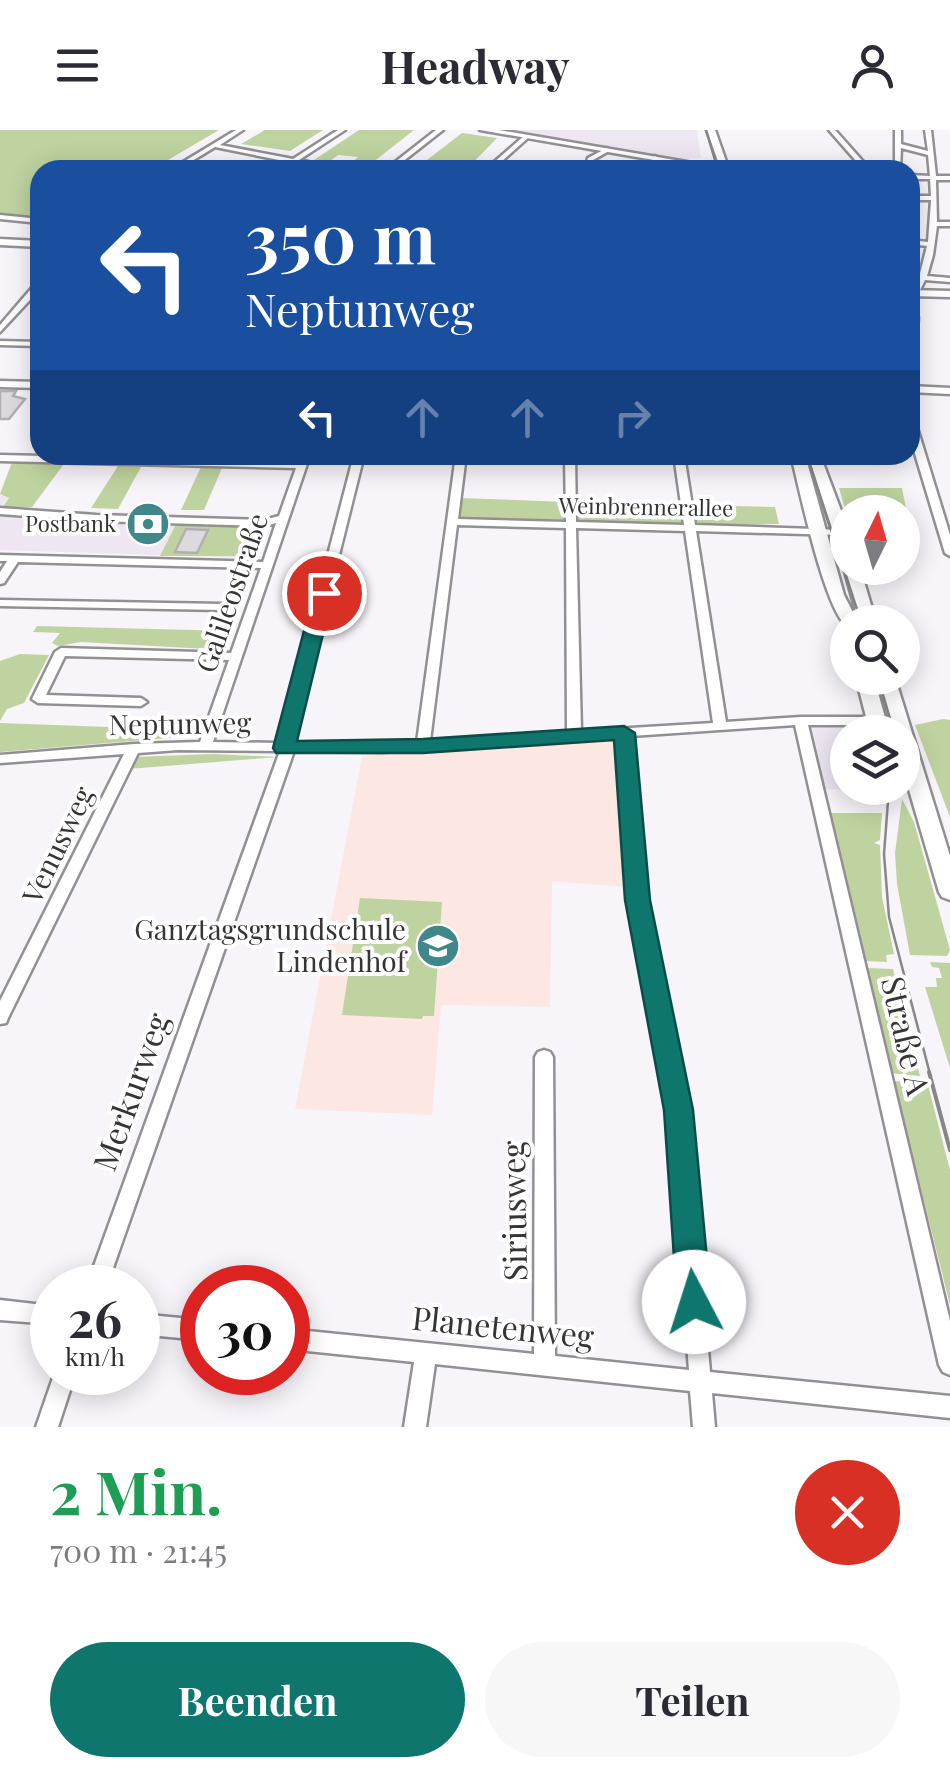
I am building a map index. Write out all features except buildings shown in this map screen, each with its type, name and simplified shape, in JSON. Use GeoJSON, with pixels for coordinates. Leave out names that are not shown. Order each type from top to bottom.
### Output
{"type":"FeatureCollection","features":[{"type":"Feature","properties":{"kind":"main road"},"geometry":{"type":"LineString","coordinates":[[484,130],[667,160]]}},
{"type":"Feature","properties":{"kind":"main road"},"geometry":{"type":"LineString","coordinates":[[703,130],[711,160]]}},
{"type":"Feature","properties":{"kind":"main road"},"geometry":{"type":"LineString","coordinates":[[711,130],[722,160]]}},
{"type":"Feature","properties":{"kind":"main road"},"geometry":{"type":"LineString","coordinates":[[0,242],[30,244]]}},
{"type":"Feature","properties":{"kind":"main road"},"geometry":{"type":"LineString","coordinates":[[920,296],[950,296]]}},
{"type":"Feature","properties":{"kind":"main road"},"geometry":{"type":"LineString","coordinates":[[801,465],[840,605]]}},
{"type":"Feature","properties":{"kind":"main road"},"geometry":{"type":"LineString","coordinates":[[817,465],[830,503]]}},
{"type":"Feature","properties":{"kind":"main road"},"geometry":{"type":"LineString","coordinates":[[920,784],[924,810],[950,892]]}},
{"type":"Feature","properties":{"kind":"main road"},"geometry":{"type":"LineString","coordinates":[[920,804],[924,810]]}},
{"type":"Feature","properties":{"kind":"street"},"geometry":{"type":"LineString","coordinates":[[189,160],[240,130]]}},
{"type":"Feature","properties":{"kind":"street"},"geometry":{"type":"LineString","coordinates":[[213,145],[298,160],[342,130]]}},
{"type":"Feature","properties":{"kind":"street"},"geometry":{"type":"LineString","coordinates":[[401,160],[440,130]]}},
{"type":"Feature","properties":{"kind":"street"},"geometry":{"type":"LineString","coordinates":[[832,130],[858,160]]}},
{"type":"Feature","properties":{"kind":"street"},"geometry":{"type":"LineString","coordinates":[[898,130],[898,160]]}},
{"type":"Feature","properties":{"kind":"street"},"geometry":{"type":"LineString","coordinates":[[920,286],[925,278],[930,244],[934,178],[928,130]]}},
{"type":"Feature","properties":{"kind":"street"},"geometry":{"type":"LineString","coordinates":[[500,160],[526,137]]}},
{"type":"Feature","properties":{"kind":"street"},"geometry":{"type":"LineString","coordinates":[[897,145],[932,154]]}},
{"type":"Feature","properties":{"kind":"street"},"geometry":{"type":"LineString","coordinates":[[590,160],[607,150]]}},
{"type":"Feature","properties":{"kind":"street"},"geometry":{"type":"LineString","coordinates":[[920,177],[950,178]]}},
{"type":"Feature","properties":{"kind":"street"},"geometry":{"type":"LineString","coordinates":[[920,198],[932,198]]}},
{"type":"Feature","properties":{"kind":"street"},"geometry":{"type":"LineString","coordinates":[[0,217],[30,220]]}},
{"type":"Feature","properties":{"kind":"street"},"geometry":{"type":"LineString","coordinates":[[931,224],[950,224]]}},
{"type":"Feature","properties":{"kind":"street"},"geometry":{"type":"LineString","coordinates":[[920,243],[930,244]]}},
{"type":"Feature","properties":{"kind":"street"},"geometry":{"type":"LineString","coordinates":[[925,278],[950,280]]}},
{"type":"Feature","properties":{"kind":"street"},"geometry":{"type":"LineString","coordinates":[[0,330],[30,296]]}},
{"type":"Feature","properties":{"kind":"street"},"geometry":{"type":"LineString","coordinates":[[0,343],[30,344]]}},
{"type":"Feature","properties":{"kind":"street"},"geometry":{"type":"LineString","coordinates":[[0,384],[30,385]]}},
{"type":"Feature","properties":{"kind":"street"},"geometry":{"type":"LineString","coordinates":[[920,390],[950,391]]}},
{"type":"Feature","properties":{"kind":"street"},"geometry":{"type":"LineString","coordinates":[[920,454],[950,553]]}},
{"type":"Feature","properties":{"kind":"street"},"geometry":{"type":"LineString","coordinates":[[0,458],[30,458]]}},
{"type":"Feature","properties":{"kind":"street","name":"Galileostraße"},"geometry":{"type":"LineString","coordinates":[[205,747],[301,465]]}},
{"type":"Feature","properties":{"kind":"street","name":"Merkurweg"},"geometry":{"type":"LineString","coordinates":[[104,1265],[286,748],[357,465]]}},
{"type":"Feature","properties":{"kind":"street"},"geometry":{"type":"LineString","coordinates":[[423,746],[460,465]]}},
{"type":"Feature","properties":{"kind":"street"},"geometry":{"type":"LineString","coordinates":[[570,465],[574,736]]}},
{"type":"Feature","properties":{"kind":"street"},"geometry":{"type":"LineString","coordinates":[[681,465],[720,726]]}},
{"type":"Feature","properties":{"kind":"street"},"geometry":{"type":"LineString","coordinates":[[0,511],[142,520],[265,523],[282,518]]}},
{"type":"Feature","properties":{"kind":"street","name":"Weinbrennerallee"},"geometry":{"type":"LineString","coordinates":[[452,522],[830,532]]}},
{"type":"Feature","properties":{"kind":"street"},"geometry":{"type":"LineString","coordinates":[[0,558],[268,566]]}},
{"type":"Feature","properties":{"kind":"street"},"geometry":{"type":"LineString","coordinates":[[0,581],[14,558]]}},
{"type":"Feature","properties":{"kind":"street"},"geometry":{"type":"LineString","coordinates":[[0,603],[222,607]]}},
{"type":"Feature","properties":{"kind":"street"},"geometry":{"type":"LineString","coordinates":[[141,702],[38,698],[62,652],[236,657]]}},
{"type":"Feature","properties":{"kind":"street","name":"Neptunweg"},"geometry":{"type":"LineString","coordinates":[[0,758],[134,748],[423,746],[802,721],[830,723]]}},
{"type":"Feature","properties":{"kind":"street","name":"Straße A"},"geometry":{"type":"LineString","coordinates":[[802,721],[950,1365]]}},
{"type":"Feature","properties":{"kind":"street"},"geometry":{"type":"LineString","coordinates":[[624,733],[637,900],[678,1110],[704,1427]]}},
{"type":"Feature","properties":{"kind":"street","name":"Venusweg"},"geometry":{"type":"LineString","coordinates":[[0,1018],[134,748]]}},
{"type":"Feature","properties":{"kind":"street","name":"Siriusweg"},"geometry":{"type":"LineString","coordinates":[[544,1057],[544,1364]]}},
{"type":"Feature","properties":{"kind":"street"},"geometry":{"type":"LineString","coordinates":[[0,1310],[30,1313]]}},
{"type":"Feature","properties":{"kind":"street","name":"Planetenweg"},"geometry":{"type":"LineString","coordinates":[[310,1341],[950,1407]]}},
{"type":"Feature","properties":{"kind":"street"},"geometry":{"type":"LineString","coordinates":[[415,1427],[426,1352]]}},
{"type":"Feature","properties":{"kind":"street"},"geometry":{"type":"LineString","coordinates":[[46,1427],[58,1395]]}},
{"type":"Feature","properties":{"kind":"shaded area"},"geometry":{"type":"Polygon","coordinates":[[[498,130],[697,130],[701,158],[676,159],[498,130]]]}},
{"type":"Feature","properties":{"kind":"shaded area"},"geometry":{"type":"Polygon","coordinates":[[[0,495],[9,497],[3,508],[268,518],[256,553],[245,558],[0,550],[0,495]]]}},
{"type":"Feature","properties":{"kind":"shaded area"},"geometry":{"type":"Polygon","coordinates":[[[830,727],[830,789],[824,789],[810,729],[830,727]]]}},
{"type":"Feature","properties":{"kind":"shaded area","name":"Ganztagsgrundschule Lindenhof"},"geometry":{"type":"Polygon","coordinates":[[[617,739],[625,887],[552,881],[550,1007],[441,1005],[432,1115],[295,1109],[362,756],[617,739]]]}},
{"type":"Feature","properties":{"kind":"green space"},"geometry":{"type":"Polygon","coordinates":[[[0,130],[219,130],[168,160],[30,160],[30,218],[0,216],[0,130]]]}},
{"type":"Feature","properties":{"kind":"green space"},"geometry":{"type":"Polygon","coordinates":[[[265,130],[323,130],[290,151],[241,144],[265,130]]]}},
{"type":"Feature","properties":{"kind":"green space"},"geometry":{"type":"Polygon","coordinates":[[[359,130],[414,130],[376,160],[338,155],[331,160],[314,160],[359,130]]]}},
{"type":"Feature","properties":{"kind":"green space"},"geometry":{"type":"Polygon","coordinates":[[[462,133],[497,138],[476,160],[427,160],[462,133]]]}},
{"type":"Feature","properties":{"kind":"green space"},"geometry":{"type":"Polygon","coordinates":[[[12,462],[63,465],[32,507],[2,508],[9,498],[0,494],[12,462]]]}},
{"type":"Feature","properties":{"kind":"green space"},"geometry":{"type":"Polygon","coordinates":[[[118,466],[141,467],[118,509],[91,508],[118,466]]]}},
{"type":"Feature","properties":{"kind":"green space"},"geometry":{"type":"Polygon","coordinates":[[[201,467],[222,468],[204,510],[181,510],[201,467]]]}},
{"type":"Feature","properties":{"kind":"green space"},"geometry":{"type":"Polygon","coordinates":[[[839,488],[902,488],[903,495],[841,495],[839,488]]]}},
{"type":"Feature","properties":{"kind":"green space"},"geometry":{"type":"Polygon","coordinates":[[[460,498],[567,502],[565,520],[462,519],[458,518],[460,498]]]}},
{"type":"Feature","properties":{"kind":"green space"},"geometry":{"type":"Polygon","coordinates":[[[575,503],[679,505],[682,523],[579,522],[575,503]]]}},
{"type":"Feature","properties":{"kind":"green space"},"geometry":{"type":"Polygon","coordinates":[[[692,505],[775,507],[779,524],[699,525],[694,523],[692,505]]]}},
{"type":"Feature","properties":{"kind":"green space"},"geometry":{"type":"Polygon","coordinates":[[[176,524],[264,526],[252,556],[160,556],[176,524]]]}},
{"type":"Feature","properties":{"kind":"green space"},"geometry":{"type":"Polygon","coordinates":[[[37,626],[233,631],[225,650],[81,642],[58,646],[52,643],[60,633],[33,632],[37,626]]]}},
{"type":"Feature","properties":{"kind":"green space"},"geometry":{"type":"Polygon","coordinates":[[[20,654],[49,655],[24,703],[7,709],[0,721],[0,661],[20,654]]]}},
{"type":"Feature","properties":{"kind":"green space"},"geometry":{"type":"Polygon","coordinates":[[[196,715],[205,716],[193,736],[0,752],[0,723],[190,730],[196,715]]]}},
{"type":"Feature","properties":{"kind":"green space"},"geometry":{"type":"Polygon","coordinates":[[[950,720],[950,817],[920,738],[920,724],[950,720]]]}},
{"type":"Feature","properties":{"kind":"green space"},"geometry":{"type":"Polygon","coordinates":[[[133,757],[279,757],[128,769],[133,757]]]}},
{"type":"Feature","properties":{"kind":"green space"},"geometry":{"type":"Polygon","coordinates":[[[901,805],[905,805],[914,822],[950,950],[947,956],[910,955],[895,853],[901,805]]]}},
{"type":"Feature","properties":{"kind":"green space"},"geometry":{"type":"Polygon","coordinates":[[[828,813],[882,813],[880,840],[874,843],[880,845],[882,897],[894,954],[886,955],[887,962],[865,961],[828,813]]]}},
{"type":"Feature","properties":{"kind":"green space"},"geometry":{"type":"Polygon","coordinates":[[[360,898],[442,902],[434,1016],[422,1019],[342,1015],[360,898]]]}},
{"type":"Feature","properties":{"kind":"green space"},"geometry":{"type":"Polygon","coordinates":[[[930,962],[950,963],[950,1068],[925,987],[937,987],[936,978],[942,978],[939,968],[932,967],[930,962]]]}},
{"type":"Feature","properties":{"kind":"green space"},"geometry":{"type":"Polygon","coordinates":[[[865,968],[893,969],[920,1076],[889,1073],[865,968]]]}},
{"type":"Feature","properties":{"kind":"green space"},"geometry":{"type":"Polygon","coordinates":[[[894,1081],[928,1085],[950,1170],[950,1305],[894,1081]]]}},
{"type":"Feature","properties":{"kind":"tram line"},"geometry":{"type":"LineString","coordinates":[[706,130],[715,160]]}},
{"type":"Feature","properties":{"kind":"tram line"},"geometry":{"type":"LineString","coordinates":[[810,465],[856,605]]}},
{"type":"Feature","properties":{"kind":"tram line"},"geometry":{"type":"LineString","coordinates":[[883,695],[889,715]]}},
{"type":"Feature","properties":{"kind":"tram line"},"geometry":{"type":"LineString","coordinates":[[888,805],[884,854],[889,917],[930,1074]]}},
{"type":"Feature","properties":{"kind":"tram line"},"geometry":{"type":"LineString","coordinates":[[929,1072],[950,1150]]}},
{"type":"Feature","properties":{"kind":"place","name":"Postbank"},"geometry":{"type":"Point","coordinates":[148,524]}},
{"type":"Feature","properties":{"kind":"place","name":"Ganztagsgrundschule Lindenhof"},"geometry":{"type":"Point","coordinates":[438,946]}},
{"type":"Feature","properties":{"kind":"route"},"geometry":{"type":"LineString","coordinates":[[324,593],[284,748],[423,746],[624,733],[637,900],[678,1110],[694,1302]]}}]}
